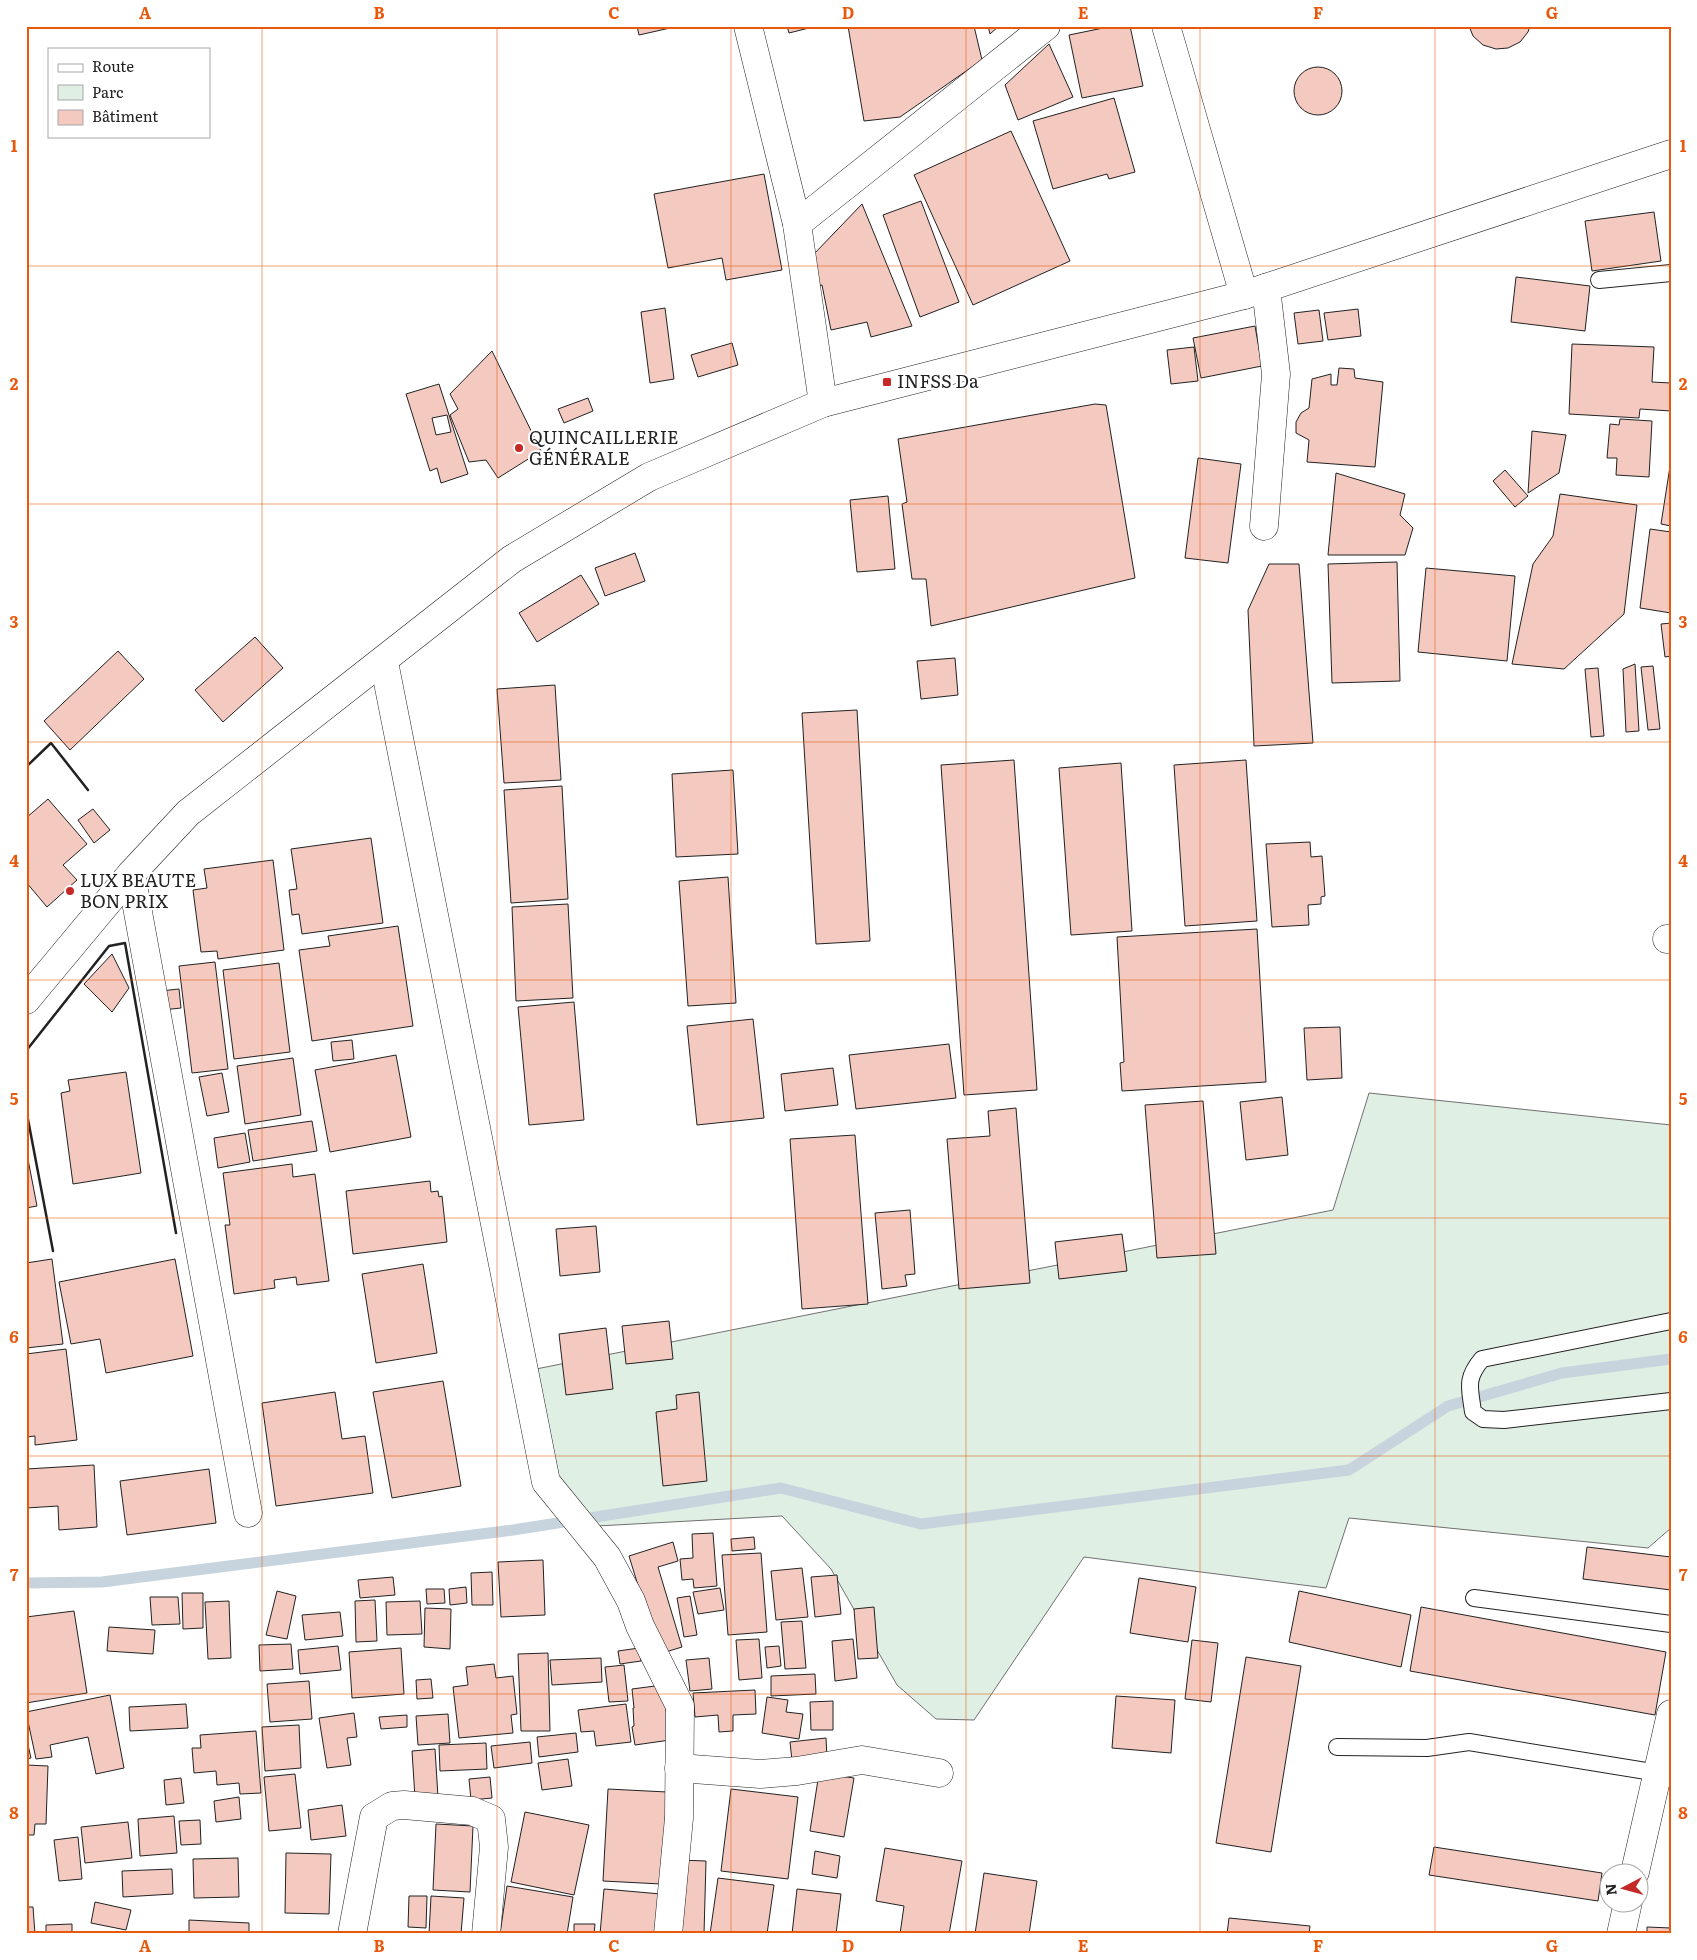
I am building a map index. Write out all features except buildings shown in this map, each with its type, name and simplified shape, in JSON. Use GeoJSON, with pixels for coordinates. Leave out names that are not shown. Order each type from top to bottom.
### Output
{"type":"FeatureCollection","features":[{"type":"Feature","properties":{"kind":"street"},"geometry":{"type":"LineString","coordinates":[[748,26],[797,224],[823,403]]}},
{"type":"Feature","properties":{"kind":"street"},"geometry":{"type":"LineString","coordinates":[[797,224],[1046,26]]}},
{"type":"Feature","properties":{"kind":"street"},"geometry":{"type":"LineString","coordinates":[[1166,26],[1255,291],[1276,374],[1264,526]]}},
{"type":"Feature","properties":{"kind":"street"},"geometry":{"type":"LineString","coordinates":[[26,1000],[131,874],[188,813],[384,662],[512,559],[640,482],[823,403],[1255,291],[1671,154]]}},
{"type":"Feature","properties":{"kind":"street"},"geometry":{"type":"LineString","coordinates":[[384,662],[546,1482],[607,1557],[632,1601],[640,1626],[680,1706],[679,1818],[668,1934]]}},
{"type":"Feature","properties":{"kind":"street"},"geometry":{"type":"LineString","coordinates":[[131,874],[248,1513]]}},
{"type":"Feature","properties":{"kind":"street"},"geometry":{"type":"LineString","coordinates":[[1638,1862],[1664,1773],[1671,1714]]}},
{"type":"Feature","properties":{"kind":"street"},"geometry":{"type":"LineString","coordinates":[[679,1768],[760,1774],[797,1771],[862,1760],[938,1773]]}},
{"type":"Feature","properties":{"kind":"street"},"geometry":{"type":"LineString","coordinates":[[352,1934],[374,1817],[392,1806],[404,1806],[472,1811],[491,1819],[494,1847],[486,1934]]}},
{"type":"Feature","properties":{"kind":"street"},"geometry":{"type":"LineString","coordinates":[[1621,1934],[1626,1912]]}},
{"type":"Feature","properties":{"kind":"lane"},"geometry":{"type":"LineString","coordinates":[[1599,280],[1671,273]]}},
{"type":"Feature","properties":{"kind":"lane"},"geometry":{"type":"LineString","coordinates":[[1671,1321],[1482,1359],[1475,1367],[1469,1379],[1473,1412],[1483,1419],[1504,1420],[1671,1401]]}},
{"type":"Feature","properties":{"kind":"lane"},"geometry":{"type":"LineString","coordinates":[[1474,1598],[1671,1624]]}},
{"type":"Feature","properties":{"kind":"lane"},"geometry":{"type":"LineString","coordinates":[[1337,1747],[1427,1748],[1469,1742],[1664,1773]]}},
{"type":"Feature","properties":{"kind":"green space"},"geometry":{"type":"Polygon","coordinates":[[[1369,1093],[1671,1125],[1671,1528],[1648,1548],[1349,1518],[1326,1588],[1084,1557],[974,1720],[936,1719],[897,1685],[831,1569],[782,1516],[597,1526],[542,1483],[521,1372],[1333,1210],[1369,1093]]]}},
{"type":"Feature","properties":{"kind":"waterway"},"geometry":{"type":"LineString","coordinates":[[26,1583],[102,1582],[513,1530],[781,1488],[921,1524],[1349,1470],[1448,1406],[1562,1373],[1671,1359]]}},
{"type":"Feature","properties":{"kind":"wall"},"geometry":{"type":"LineString","coordinates":[[26,767],[51,743],[88,790]]}},
{"type":"Feature","properties":{"kind":"wall"},"geometry":{"type":"LineString","coordinates":[[26,1051],[109,946],[125,943],[176,1233]]}},
{"type":"Feature","properties":{"kind":"wall"},"geometry":{"type":"LineString","coordinates":[[26,1109],[53,1251]]}},
{"type":"Feature","properties":{"kind":"place","name":"INFSS Da"},"geometry":{"type":"Point","coordinates":[887,382]}},
{"type":"Feature","properties":{"kind":"place","name":"QUINCAILLERIE GÉNÉRALE"},"geometry":{"type":"Point","coordinates":[519,448]}},
{"type":"Feature","properties":{"kind":"place","name":"LUX BEAUTE BON PRIX"},"geometry":{"type":"Point","coordinates":[70,891]}}]}
